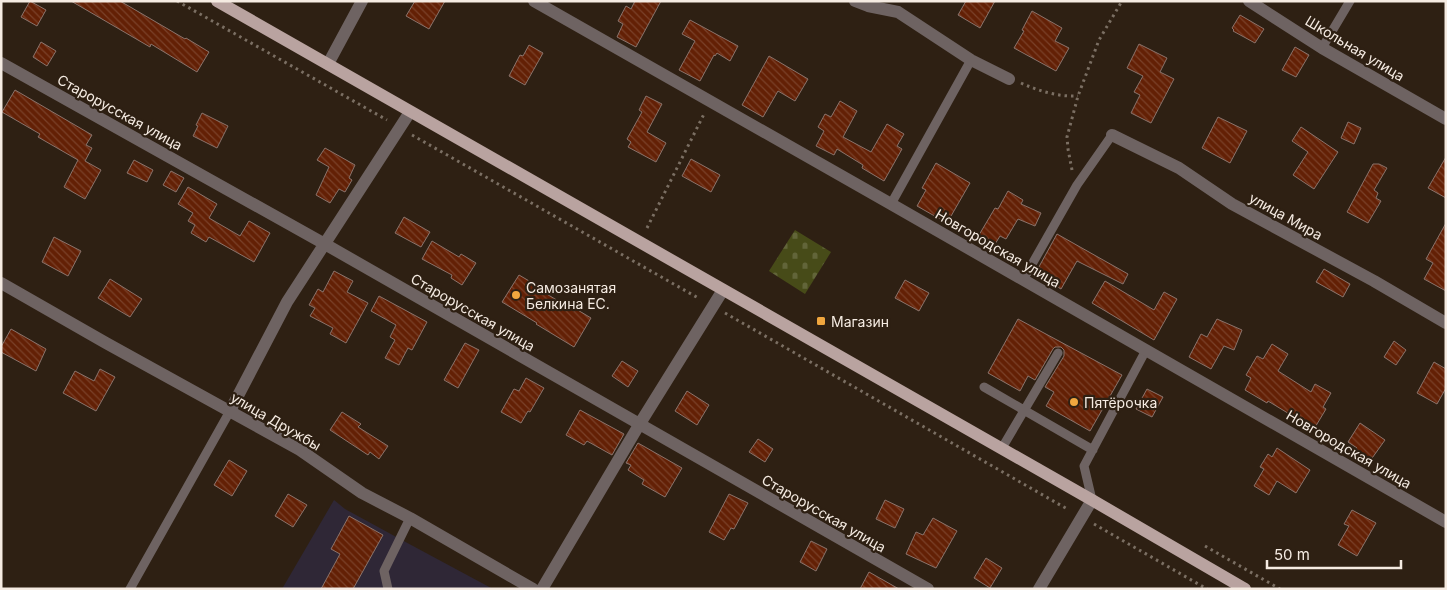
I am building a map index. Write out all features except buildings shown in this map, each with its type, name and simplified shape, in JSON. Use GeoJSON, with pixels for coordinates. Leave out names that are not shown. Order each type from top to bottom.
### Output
{"type":"FeatureCollection","features":[{"type":"Feature","properties":{"kind":"main road"},"geometry":{"type":"LineString","coordinates":[[216,1],[1002,448],[1245,589]]}},
{"type":"Feature","properties":{"kind":"street"},"geometry":{"type":"LineString","coordinates":[[328,64],[362,1]]}},
{"type":"Feature","properties":{"kind":"street","name":"Новгородская улица"},"geometry":{"type":"LineString","coordinates":[[534,1],[1446,522]]}},
{"type":"Feature","properties":{"kind":"street"},"geometry":{"type":"LineString","coordinates":[[855,1],[868,6],[898,12],[971,60],[1009,79]]}},
{"type":"Feature","properties":{"kind":"street","name":"Школьная улица"},"geometry":{"type":"LineString","coordinates":[[1250,1],[1322,48],[1446,119]]}},
{"type":"Feature","properties":{"kind":"street","name":"Старорусская улица"},"geometry":{"type":"LineString","coordinates":[[1,63],[928,589]]}},
{"type":"Feature","properties":{"kind":"street"},"geometry":{"type":"LineString","coordinates":[[230,411],[287,302],[410,112]]}},
{"type":"Feature","properties":{"kind":"street","name":"улица Мира"},"geometry":{"type":"LineString","coordinates":[[1112,135],[1179,168],[1232,204],[1374,281],[1446,323]]}},
{"type":"Feature","properties":{"kind":"street","name":"улица Дружбы"},"geometry":{"type":"LineString","coordinates":[[1,283],[114,348],[300,450],[362,493],[410,518],[533,589]]}},
{"type":"Feature","properties":{"kind":"street"},"geometry":{"type":"LineString","coordinates":[[542,589],[722,290]]}},
{"type":"Feature","properties":{"kind":"street"},"geometry":{"type":"LineString","coordinates":[[1039,589],[1092,500]]}},
{"type":"Feature","properties":{"kind":"lane"},"geometry":{"type":"LineString","coordinates":[[1322,48],[1350,1]]}},
{"type":"Feature","properties":{"kind":"lane"},"geometry":{"type":"LineString","coordinates":[[891,204],[971,60]]}},
{"type":"Feature","properties":{"kind":"lane"},"geometry":{"type":"LineString","coordinates":[[1023,280],[1077,185],[1112,135]]}},
{"type":"Feature","properties":{"kind":"lane"},"geometry":{"type":"LineString","coordinates":[[1092,500],[1084,466],[1146,350]]}},
{"type":"Feature","properties":{"kind":"lane"},"geometry":{"type":"LineString","coordinates":[[1002,448],[1058,353]]}},
{"type":"Feature","properties":{"kind":"lane"},"geometry":{"type":"LineString","coordinates":[[984,387],[1092,450]]}},
{"type":"Feature","properties":{"kind":"lane"},"geometry":{"type":"LineString","coordinates":[[130,589],[230,411]]}},
{"type":"Feature","properties":{"kind":"lane"},"geometry":{"type":"LineString","coordinates":[[388,589],[384,572],[410,518]]}},
{"type":"Feature","properties":{"kind":"path"},"geometry":{"type":"LineString","coordinates":[[177,1],[1207,589]]}},
{"type":"Feature","properties":{"kind":"path"},"geometry":{"type":"LineString","coordinates":[[1072,172],[1067,137],[1078,96],[1099,40],[1122,1]]}},
{"type":"Feature","properties":{"kind":"path"},"geometry":{"type":"LineString","coordinates":[[1009,79],[1041,92],[1078,96]]}},
{"type":"Feature","properties":{"kind":"path"},"geometry":{"type":"LineString","coordinates":[[647,228],[711,102]]}},
{"type":"Feature","properties":{"kind":"shaded area"},"geometry":{"type":"Polygon","coordinates":[[[334,500],[345,509],[493,589],[282,589],[334,500]]]}},
{"type":"Feature","properties":{"kind":"green space"},"geometry":{"type":"Polygon","coordinates":[[[795,230],[831,252],[805,294],[769,271],[795,230]]]}},
{"type":"Feature","properties":{"kind":"place","name":"Самозанятая Белкина ЕС."},"geometry":{"type":"Point","coordinates":[516,295]}},
{"type":"Feature","properties":{"kind":"place","name":"Магазин"},"geometry":{"type":"Point","coordinates":[821,321]}},
{"type":"Feature","properties":{"kind":"place","name":"Пятёрочка"},"geometry":{"type":"Point","coordinates":[1074,402]}}]}
